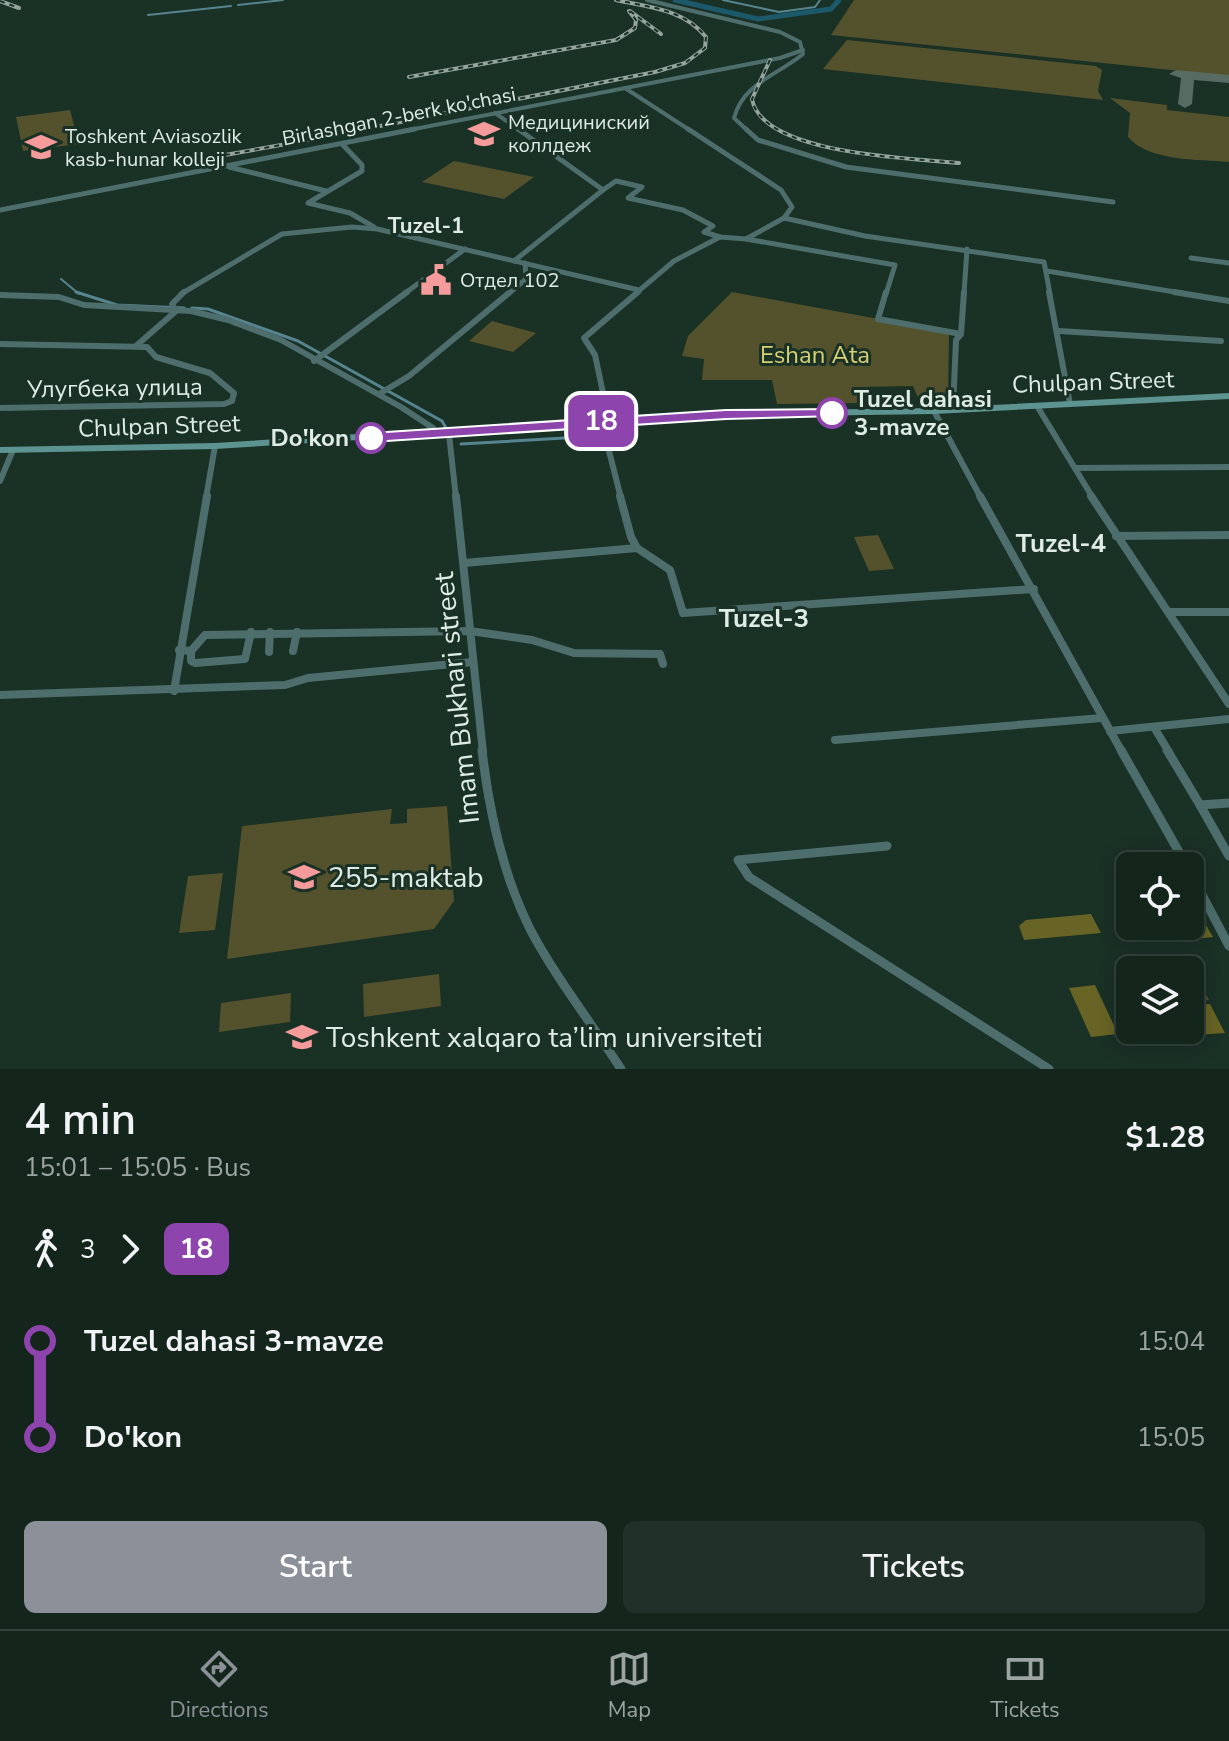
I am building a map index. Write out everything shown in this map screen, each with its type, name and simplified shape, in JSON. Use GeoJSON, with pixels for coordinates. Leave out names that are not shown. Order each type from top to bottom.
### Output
{"type":"FeatureCollection","features":[{"type":"Feature","properties":{"kind":"main road","name":"Chulpan Street"},"geometry":{"type":"LineString","coordinates":[[0,450],[215,446],[449,434],[726,414],[934,411],[1229,396]]}},
{"type":"Feature","properties":{"kind":"street"},"geometry":{"type":"LineString","coordinates":[[647,0],[763,27],[800,42],[803,54],[794,63],[756,84],[735,106],[734,118],[758,140],[846,167],[1113,202]]}},
{"type":"Feature","properties":{"kind":"street","name":"Birlashgan 2-berk ko'chasi"},"geometry":{"type":"LineString","coordinates":[[0,210],[780,58],[803,50]]}},
{"type":"Feature","properties":{"kind":"street"},"geometry":{"type":"LineString","coordinates":[[625,88],[781,190],[792,207],[784,218],[746,239]]}},
{"type":"Feature","properties":{"kind":"street"},"geometry":{"type":"LineString","coordinates":[[495,113],[603,190]]}},
{"type":"Feature","properties":{"kind":"street"},"geometry":{"type":"LineString","coordinates":[[342,144],[363,168],[308,203],[350,213],[377,229]]}},
{"type":"Feature","properties":{"kind":"street"},"geometry":{"type":"LineString","coordinates":[[227,166],[326,192]]}},
{"type":"Feature","properties":{"kind":"street"},"geometry":{"type":"LineString","coordinates":[[514,261],[616,181],[642,187],[628,198],[696,215],[713,226],[704,232],[720,237],[895,265],[878,319],[961,334]]}},
{"type":"Feature","properties":{"kind":"street"},"geometry":{"type":"LineString","coordinates":[[784,218],[865,236],[1040,260],[1047,271],[1070,404]]}},
{"type":"Feature","properties":{"kind":"street"},"geometry":{"type":"LineString","coordinates":[[0,344],[137,345],[173,308],[181,294],[282,234],[332,228],[377,229],[639,290]]}},
{"type":"Feature","properties":{"kind":"street"},"geometry":{"type":"LineString","coordinates":[[720,237],[674,261],[584,338],[591,345],[598,369],[603,393],[596,400],[631,537],[637,548],[670,570],[683,613],[1034,589]]}},
{"type":"Feature","properties":{"kind":"street"},"geometry":{"type":"LineString","coordinates":[[316,359],[465,249]]}},
{"type":"Feature","properties":{"kind":"street"},"geometry":{"type":"LineString","coordinates":[[953,410],[956,340],[961,334],[967,249]]}},
{"type":"Feature","properties":{"kind":"street"},"geometry":{"type":"LineString","coordinates":[[1191,258],[1229,263]]}},
{"type":"Feature","properties":{"kind":"street"},"geometry":{"type":"LineString","coordinates":[[384,392],[526,279],[525,263]]}},
{"type":"Feature","properties":{"kind":"street"},"geometry":{"type":"LineString","coordinates":[[1047,271],[1229,301]]}},
{"type":"Feature","properties":{"kind":"street"},"geometry":{"type":"LineString","coordinates":[[0,295],[44,295],[84,305],[173,308],[228,320],[281,340],[384,392],[433,428],[436,434]]}},
{"type":"Feature","properties":{"kind":"street"},"geometry":{"type":"LineString","coordinates":[[1059,331],[1221,341]]}},
{"type":"Feature","properties":{"kind":"street","name":"Улугбека улица"},"geometry":{"type":"LineString","coordinates":[[0,408],[230,403],[234,393],[225,382],[209,373],[156,357],[152,349],[137,345]]}},
{"type":"Feature","properties":{"kind":"street"},"geometry":{"type":"LineString","coordinates":[[1037,406],[1116,536],[1229,704]]}},
{"type":"Feature","properties":{"kind":"street"},"geometry":{"type":"LineString","coordinates":[[934,411],[1179,852]]}},
{"type":"Feature","properties":{"kind":"street","name":"Imam Bukhari street"},"geometry":{"type":"LineString","coordinates":[[449,434],[490,813],[504,864],[530,929],[621,1069]]}},
{"type":"Feature","properties":{"kind":"street"},"geometry":{"type":"LineString","coordinates":[[174,691],[215,446]]}},
{"type":"Feature","properties":{"kind":"street"},"geometry":{"type":"LineString","coordinates":[[0,481],[13,450]]}},
{"type":"Feature","properties":{"kind":"street"},"geometry":{"type":"LineString","coordinates":[[1075,468],[1229,467]]}},
{"type":"Feature","properties":{"kind":"street"},"geometry":{"type":"LineString","coordinates":[[1116,536],[1229,535]]}},
{"type":"Feature","properties":{"kind":"street"},"geometry":{"type":"LineString","coordinates":[[464,563],[637,548]]}},
{"type":"Feature","properties":{"kind":"street"},"geometry":{"type":"LineString","coordinates":[[1170,612],[1229,612]]}},
{"type":"Feature","properties":{"kind":"street"},"geometry":{"type":"LineString","coordinates":[[251,632],[245,659],[200,664],[191,661],[191,651],[205,635],[251,632],[470,631],[532,640],[574,653],[660,654],[663,664]]}},
{"type":"Feature","properties":{"kind":"street"},"geometry":{"type":"LineString","coordinates":[[269,652],[270,632]]}},
{"type":"Feature","properties":{"kind":"street"},"geometry":{"type":"LineString","coordinates":[[293,651],[297,632]]}},
{"type":"Feature","properties":{"kind":"street"},"geometry":{"type":"LineString","coordinates":[[179,650],[191,651]]}},
{"type":"Feature","properties":{"kind":"street"},"geometry":{"type":"LineString","coordinates":[[0,695],[285,685],[308,678],[473,662]]}},
{"type":"Feature","properties":{"kind":"street"},"geometry":{"type":"LineString","coordinates":[[835,740],[1102,718]]}},
{"type":"Feature","properties":{"kind":"street"},"geometry":{"type":"LineString","coordinates":[[1110,731],[1155,729],[1229,719]]}},
{"type":"Feature","properties":{"kind":"street"},"geometry":{"type":"LineString","coordinates":[[1155,729],[1229,856]]}},
{"type":"Feature","properties":{"kind":"street"},"geometry":{"type":"LineString","coordinates":[[1200,805],[1229,803]]}},
{"type":"Feature","properties":{"kind":"street"},"geometry":{"type":"LineString","coordinates":[[887,846],[738,860],[749,877],[1049,1069]]}},
{"type":"Feature","properties":{"kind":"street"},"geometry":{"type":"LineString","coordinates":[[1204,899],[1229,946]]}},
{"type":"Feature","properties":{"kind":"green space"},"geometry":{"type":"Polygon","coordinates":[[[854,0],[1229,0],[1229,76],[831,35],[854,0]]]}},
{"type":"Feature","properties":{"kind":"green space"},"geometry":{"type":"Polygon","coordinates":[[[847,40],[1096,66],[1102,70],[1098,91],[1103,100],[823,69],[847,40]]]}},
{"type":"Feature","properties":{"kind":"green space"},"geometry":{"type":"Polygon","coordinates":[[[1110,98],[1167,105],[1167,110],[1229,117],[1229,162],[1175,158],[1148,151],[1128,137],[1130,113],[1110,98]]]}},
{"type":"Feature","properties":{"kind":"green space"},"geometry":{"type":"Polygon","coordinates":[[[70,110],[79,144],[23,151],[16,117],[70,110]]]}},
{"type":"Feature","properties":{"kind":"green space"},"geometry":{"type":"Polygon","coordinates":[[[454,161],[534,177],[504,199],[422,182],[454,161]]]}},
{"type":"Feature","properties":{"kind":"green space","name":"Eshan Аta"},"geometry":{"type":"Polygon","coordinates":[[[732,292],[949,332],[948,401],[920,402],[913,386],[860,387],[861,403],[777,404],[772,380],[702,380],[704,359],[682,356],[688,336],[732,292]]]}},
{"type":"Feature","properties":{"kind":"green space"},"geometry":{"type":"Polygon","coordinates":[[[492,321],[536,333],[513,352],[469,341],[492,321]]]}},
{"type":"Feature","properties":{"kind":"green space"},"geometry":{"type":"Polygon","coordinates":[[[878,535],[894,569],[869,571],[854,537],[878,535]]]}},
{"type":"Feature","properties":{"kind":"green space"},"geometry":{"type":"Polygon","coordinates":[[[447,806],[454,901],[434,929],[227,959],[242,826],[392,809],[390,824],[407,823],[407,809],[447,806]]]}},
{"type":"Feature","properties":{"kind":"green space"},"geometry":{"type":"Polygon","coordinates":[[[223,873],[215,930],[179,933],[188,876],[223,873]]]}},
{"type":"Feature","properties":{"kind":"green space"},"geometry":{"type":"Polygon","coordinates":[[[439,974],[441,1006],[364,1017],[363,984],[439,974]]]}},
{"type":"Feature","properties":{"kind":"green space"},"geometry":{"type":"Polygon","coordinates":[[[291,993],[290,1022],[219,1032],[221,1003],[291,993]]]}},
{"type":"Feature","properties":{"kind":"shaded area"},"geometry":{"type":"Polygon","coordinates":[[[1091,914],[1101,933],[1024,940],[1019,926],[1026,920],[1091,914]]]}},
{"type":"Feature","properties":{"kind":"shaded area"},"geometry":{"type":"Polygon","coordinates":[[[1204,922],[1213,937],[1204,938],[1204,922]]]}},
{"type":"Feature","properties":{"kind":"shaded area"},"geometry":{"type":"Polygon","coordinates":[[[1095,985],[1116,1034],[1091,1037],[1069,988],[1095,985]]]}},
{"type":"Feature","properties":{"kind":"shaded area"},"geometry":{"type":"Polygon","coordinates":[[[1210,1004],[1225,1033],[1204,1034],[1204,1005],[1210,1004]]]}},
{"type":"Feature","properties":{"kind":"waterway"},"geometry":{"type":"LineString","coordinates":[[238,5],[283,0]]}},
{"type":"Feature","properties":{"kind":"waterway"},"geometry":{"type":"LineString","coordinates":[[675,0],[758,19],[831,9],[839,0]]}},
{"type":"Feature","properties":{"kind":"waterway"},"geometry":{"type":"LineString","coordinates":[[723,0],[779,12],[815,7],[820,0]]}},
{"type":"Feature","properties":{"kind":"waterway"},"geometry":{"type":"LineString","coordinates":[[148,15],[231,6]]}},
{"type":"Feature","properties":{"kind":"waterway"},"geometry":{"type":"LineString","coordinates":[[61,279],[77,292]]}},
{"type":"Feature","properties":{"kind":"waterway"},"geometry":{"type":"LineString","coordinates":[[77,292],[117,305],[184,308]]}},
{"type":"Feature","properties":{"kind":"waterway"},"geometry":{"type":"LineString","coordinates":[[192,308],[208,309],[298,341],[442,421],[446,428]]}},
{"type":"Feature","properties":{"kind":"waterway"},"geometry":{"type":"LineString","coordinates":[[461,444],[599,436]]}},
{"type":"Feature","properties":{"kind":"taxiway"},"geometry":{"type":"LineString","coordinates":[[1176,74],[1229,79]]}},
{"type":"Feature","properties":{"kind":"taxiway"},"geometry":{"type":"LineString","coordinates":[[1185,104],[1187,79]]}},
{"type":"Feature","properties":{"kind":"railway"},"geometry":{"type":"LineString","coordinates":[[324,137],[655,72],[685,63],[705,48],[706,37],[687,20],[665,11],[616,0]]}},
{"type":"Feature","properties":{"kind":"railway"},"geometry":{"type":"LineString","coordinates":[[0,1],[19,8]]}},
{"type":"Feature","properties":{"kind":"railway"},"geometry":{"type":"LineString","coordinates":[[409,77],[616,40],[635,28],[636,20],[629,11]]}},
{"type":"Feature","properties":{"kind":"railway"},"geometry":{"type":"LineString","coordinates":[[630,11],[661,34]]}},
{"type":"Feature","properties":{"kind":"railway"},"geometry":{"type":"LineString","coordinates":[[770,60],[752,99],[762,118],[782,132],[809,143],[842,150],[959,163]]}},
{"type":"Feature","properties":{"kind":"railway"},"geometry":{"type":"LineString","coordinates":[[225,155],[309,140]]}},
{"type":"Feature","properties":{"kind":"bus line","name":"18"},"geometry":{"type":"LineString","coordinates":[[371,438],[726,414],[832,413]]}},
{"type":"Feature","properties":{"kind":"place","name":"Медициниский коллдеж"},"geometry":{"type":"Point","coordinates":[484,134]}},
{"type":"Feature","properties":{"kind":"place","name":"Toshkent Aviasozlik kasb-hunar kolleji"},"geometry":{"type":"Point","coordinates":[41,147]}},
{"type":"Feature","properties":{"kind":"place","name":"Отдел 102"},"geometry":{"type":"Point","coordinates":[436,280]}},
{"type":"Feature","properties":{"kind":"place","name":"Tuzel dahasi 3-mavze"},"geometry":{"type":"Point","coordinates":[832,413]}},
{"type":"Feature","properties":{"kind":"place","name":"Do'kon"},"geometry":{"type":"Point","coordinates":[371,438]}},
{"type":"Feature","properties":{"kind":"place","name":"255-maktab"},"geometry":{"type":"Point","coordinates":[304,877]}},
{"type":"Feature","properties":{"kind":"place","name":"Toshkent xalqaro ta’lim universiteti"},"geometry":{"type":"Point","coordinates":[302,1037]}},
{"type":"Feature","properties":{"kind":"district","name":"Tuzel-1"},"geometry":{"type":"Point","coordinates":[426,225]}},
{"type":"Feature","properties":{"kind":"district","name":"Tuzel-4"},"geometry":{"type":"Point","coordinates":[1061,543]}},
{"type":"Feature","properties":{"kind":"district","name":"Tuzel-3"},"geometry":{"type":"Point","coordinates":[764,618]}}]}
